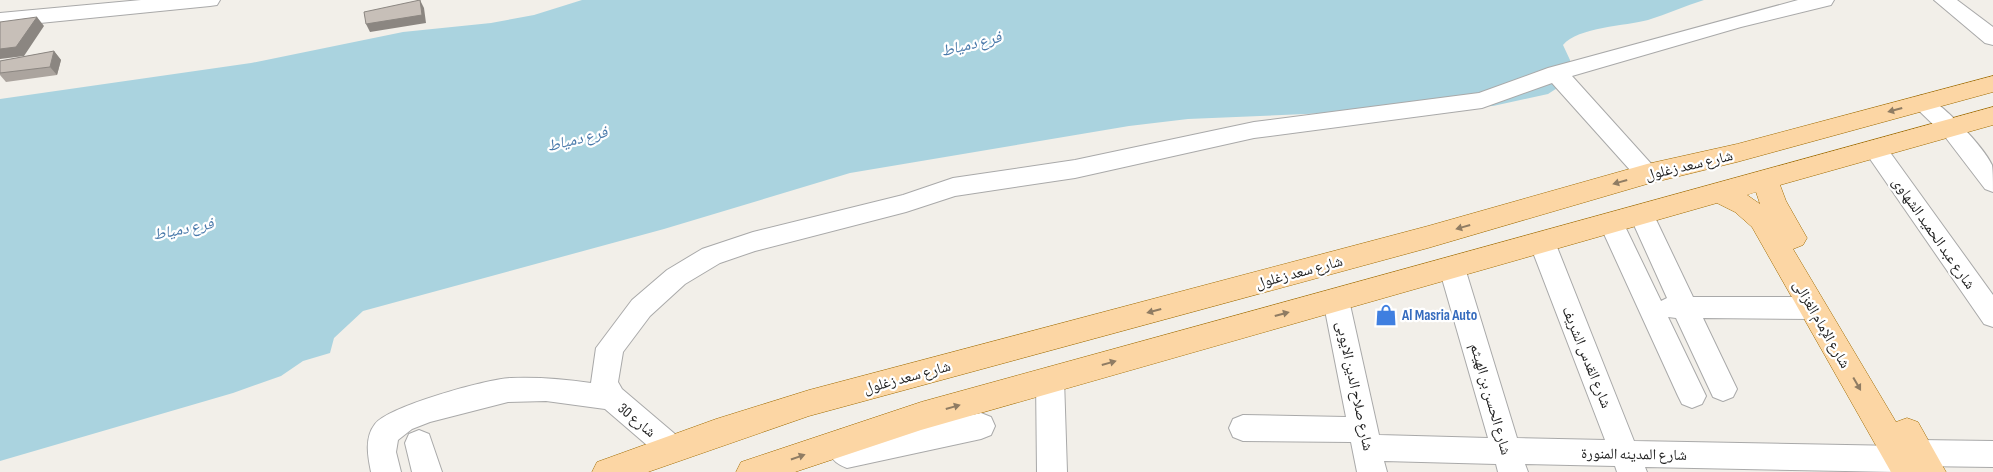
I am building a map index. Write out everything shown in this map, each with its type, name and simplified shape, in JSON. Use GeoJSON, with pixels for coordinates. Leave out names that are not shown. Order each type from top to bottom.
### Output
{"type":"FeatureCollection","features":[{"type":"Feature","properties":{"kind":"main road","name":"شارع سعد زغلول"},"geometry":{"type":"LineString","coordinates":[[608,472],[809,404],[1428,237],[1647,174],[1737,153],[1993,84]]}},
{"type":"Feature","properties":{"kind":"main road"},"geometry":{"type":"LineString","coordinates":[[752,472],[921,416],[1993,116]]}},
{"type":"Feature","properties":{"kind":"main road","name":"شارع الإمام الغزالى"},"geometry":{"type":"LineString","coordinates":[[1765,180],[1779,213],[1914,464]]}},
{"type":"Feature","properties":{"kind":"main road","name":"شارع الإمام الغزالى"},"geometry":{"type":"LineString","coordinates":[[1719,193],[1744,204],[1762,220],[1813,308],[1914,464]]}},
{"type":"Feature","properties":{"kind":"main road"},"geometry":{"type":"LineString","coordinates":[[1239,326],[1255,296],[1253,290],[1246,286]]}},
{"type":"Feature","properties":{"kind":"main road"},"geometry":{"type":"LineString","coordinates":[[1190,301],[1188,306],[1193,313],[1239,326]]}},
{"type":"Feature","properties":{"kind":"street"},"geometry":{"type":"LineString","coordinates":[[0,11],[36,4],[114,0]]}},
{"type":"Feature","properties":{"kind":"street"},"geometry":{"type":"LineString","coordinates":[[0,20],[210,0]]}},
{"type":"Feature","properties":{"kind":"street","name":"شارع 30"},"geometry":{"type":"LineString","coordinates":[[672,449],[612,398],[604,382],[610,348],[641,308],[676,277],[711,256],[753,242],[906,203],[953,187],[1075,170],[1254,130],[1482,100],[1556,73],[1605,61],[1736,22],[1824,0]]}},
{"type":"Feature","properties":{"kind":"street"},"geometry":{"type":"LineString","coordinates":[[1944,0],[1993,38]]}},
{"type":"Feature","properties":{"kind":"street"},"geometry":{"type":"LineString","coordinates":[[1556,73],[1647,174]]}},
{"type":"Feature","properties":{"kind":"street"},"geometry":{"type":"LineString","coordinates":[[1922,103],[1951,128],[1993,183]]}},
{"type":"Feature","properties":{"kind":"street","name":"شارع عبد الحميد الشهاوى"},"geometry":{"type":"LineString","coordinates":[[1876,150],[1993,316]]}},
{"type":"Feature","properties":{"kind":"street"},"geometry":{"type":"LineString","coordinates":[[1642,214],[1723,389]]}},
{"type":"Feature","properties":{"kind":"street"},"geometry":{"type":"LineString","coordinates":[[1611,223],[1692,396]]}},
{"type":"Feature","properties":{"kind":"street","name":"شارع القدس الشريف"},"geometry":{"type":"LineString","coordinates":[[1542,242],[1629,463]]}},
{"type":"Feature","properties":{"kind":"street","name":"شارع الحسن بن الهيثم"},"geometry":{"type":"LineString","coordinates":[[1452,268],[1509,461]]}},
{"type":"Feature","properties":{"kind":"street","name":"شارع صلاح الدين الايوبى"},"geometry":{"type":"LineString","coordinates":[[1336,300],[1368,450]]}},
{"type":"Feature","properties":{"kind":"street"},"geometry":{"type":"LineString","coordinates":[[1651,306],[1813,308]]}},
{"type":"Feature","properties":{"kind":"street"},"geometry":{"type":"LineString","coordinates":[[1050,379],[1052,472]]}},
{"type":"Feature","properties":{"kind":"street"},"geometry":{"type":"LineString","coordinates":[[386,472],[381,452],[385,433],[402,420],[429,410],[508,390],[546,389],[612,398]]}},
{"type":"Feature","properties":{"kind":"street"},"geometry":{"type":"LineString","coordinates":[[842,442],[843,452],[849,454],[981,426]]}},
{"type":"Feature","properties":{"kind":"street","name":"شارع المدينه المنورة"},"geometry":{"type":"LineString","coordinates":[[1243,428],[1368,450],[1509,461],[1914,464],[1993,454]]}},
{"type":"Feature","properties":{"kind":"street"},"geometry":{"type":"LineString","coordinates":[[419,443],[426,472]]}},
{"type":"Feature","properties":{"kind":"water","name":"فرع دمياط"},"geometry":{"type":"Polygon","coordinates":[[[582,0],[1704,0],[1648,20],[1603,28],[1580,34],[1570,39],[1563,45],[1570,60],[1570,74],[1565,83],[1548,94],[1493,106],[1188,119],[1129,126],[850,173],[664,229],[363,311],[334,338],[330,353],[303,361],[281,376],[233,393],[0,461],[0,99],[251,63],[403,32],[491,23],[534,15],[582,0]]]}},
{"type":"Feature","properties":{"kind":"building"},"geometry":{"type":"Polygon","coordinates":[[[420,0],[422,15],[366,24],[364,12],[420,0]]]}},
{"type":"Feature","properties":{"kind":"building"},"geometry":{"type":"Polygon","coordinates":[[[37,17],[16,47],[0,49],[0,22],[37,17]]]}},
{"type":"Feature","properties":{"kind":"building"},"geometry":{"type":"Polygon","coordinates":[[[54,51],[50,67],[0,73],[0,61],[54,51]]]}},
{"type":"Feature","properties":{"kind":"place","name":"Al Masria Auto"},"geometry":{"type":"Point","coordinates":[1386,315]}}]}
